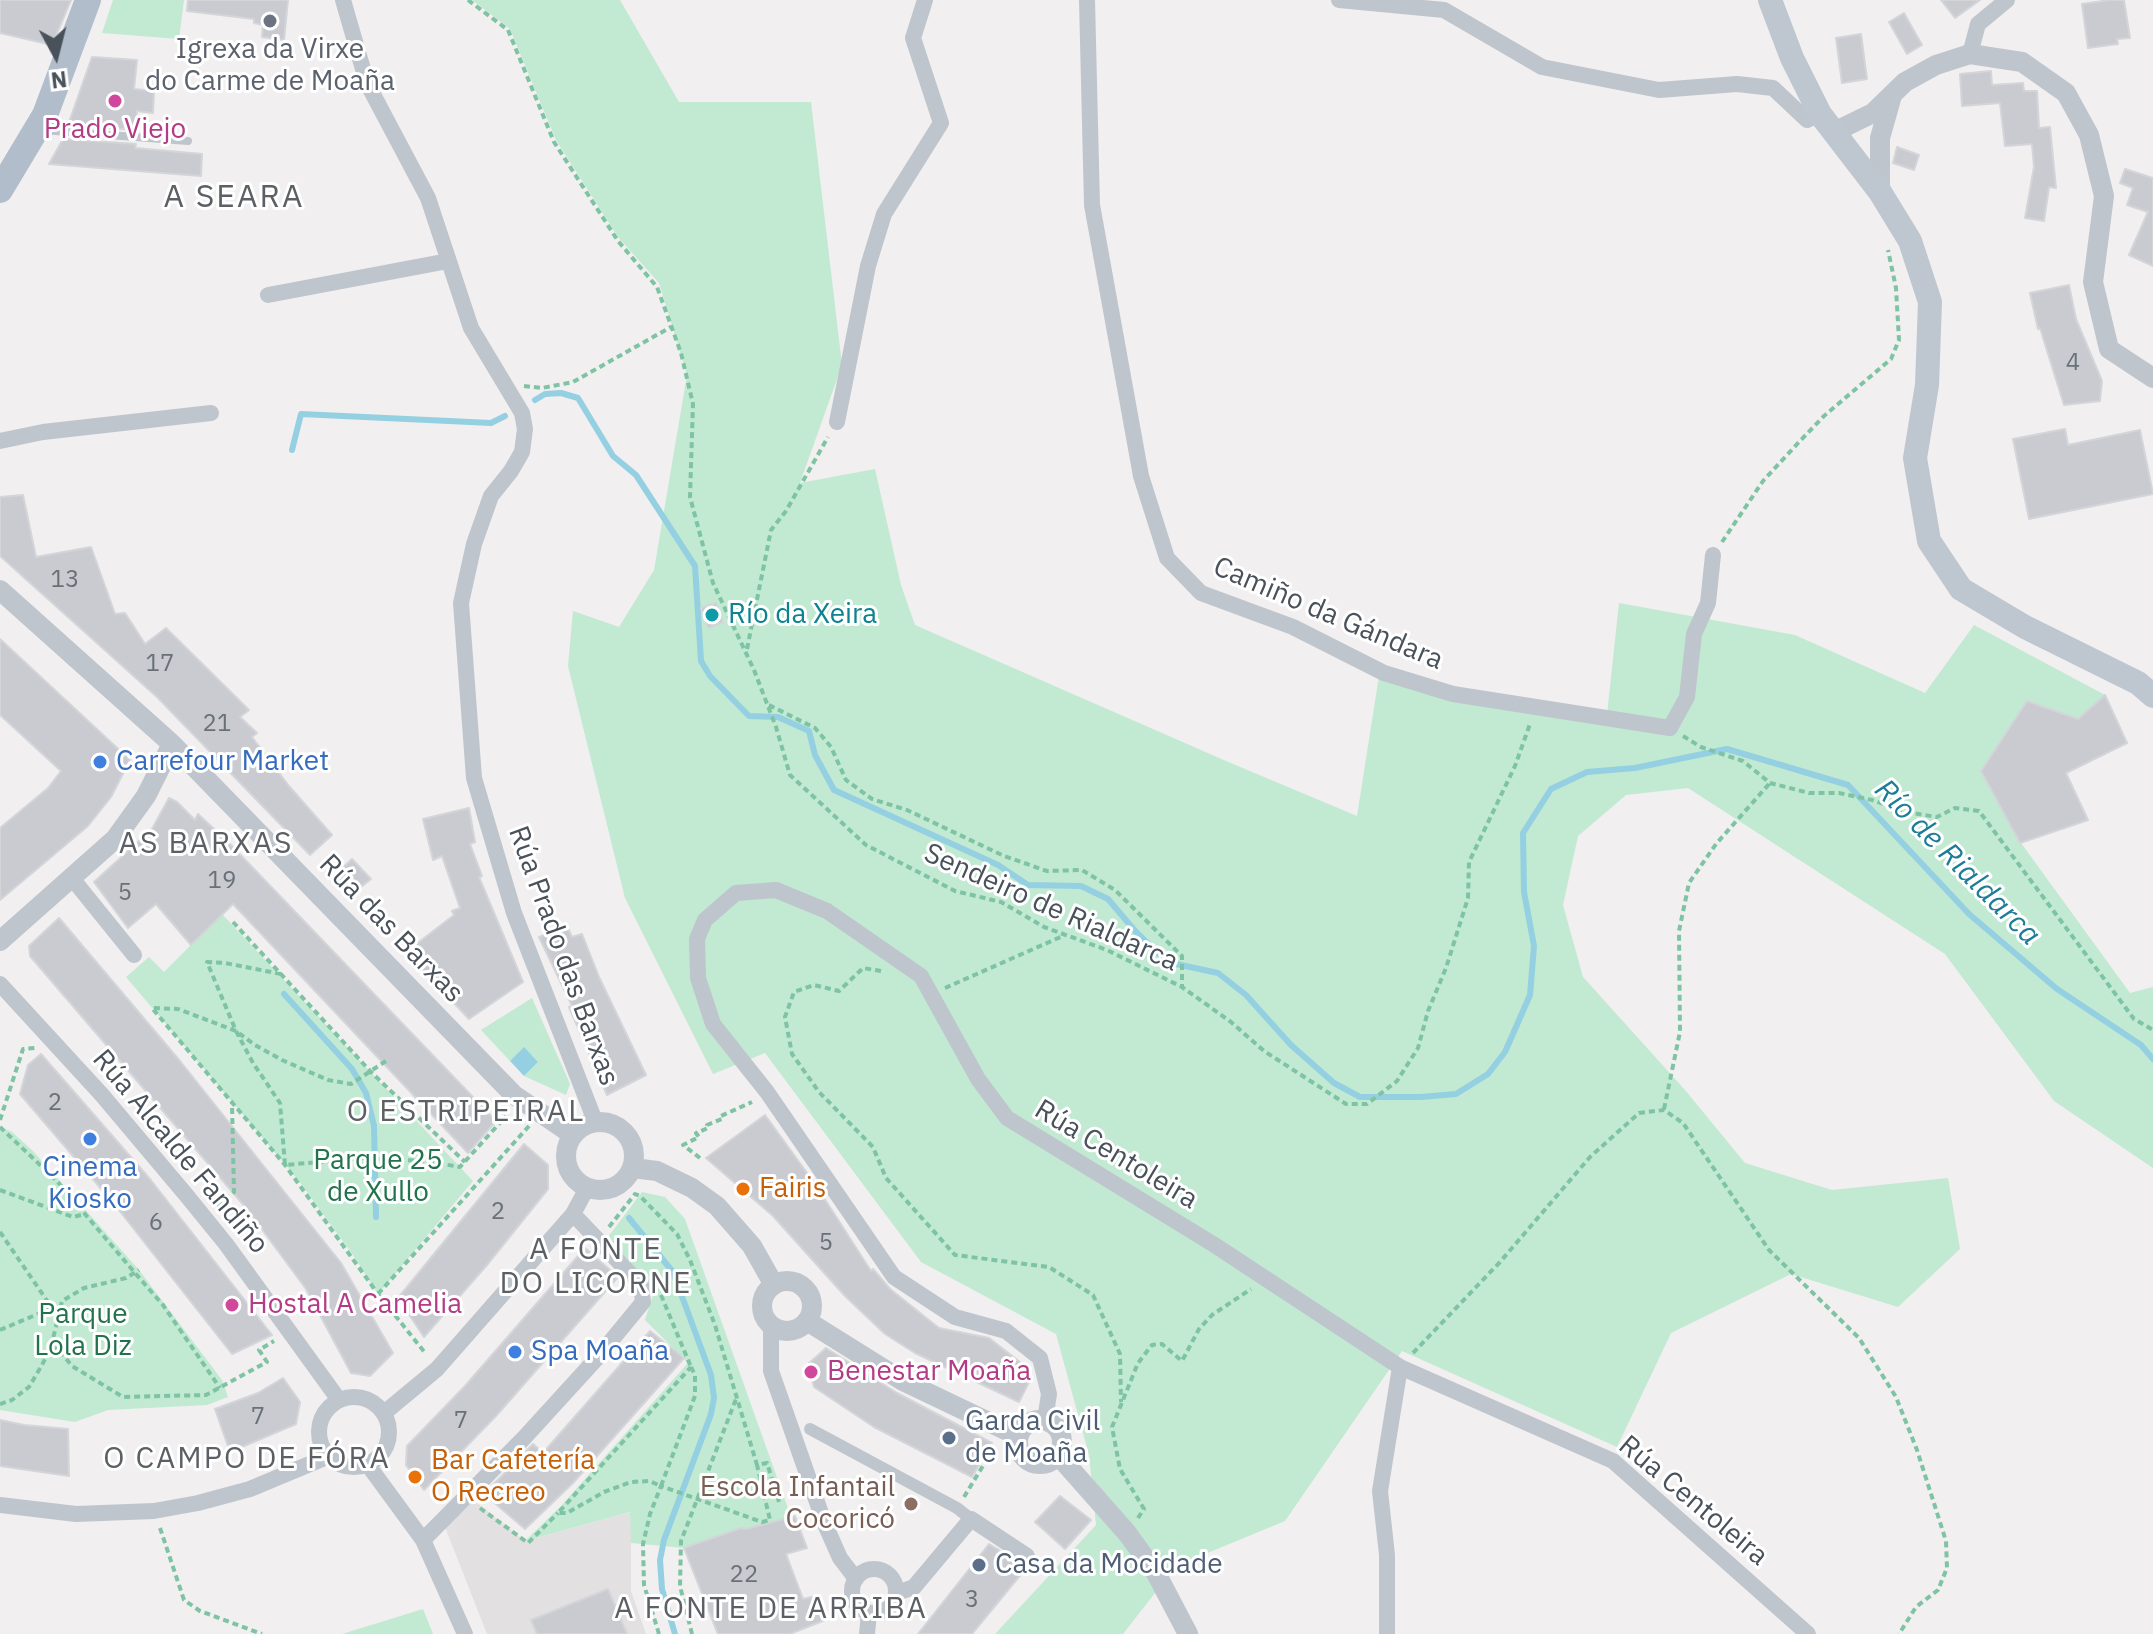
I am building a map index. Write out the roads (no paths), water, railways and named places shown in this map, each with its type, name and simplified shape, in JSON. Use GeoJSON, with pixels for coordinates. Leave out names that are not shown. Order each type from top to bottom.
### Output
{"type":"FeatureCollection","features":[{"type":"Feature","properties":{"kind":"main road"},"geometry":{"type":"LineString","coordinates":[[0,190],[37,130],[51,100],[88,0]]}},
{"type":"Feature","properties":{"kind":"main road"},"geometry":{"type":"LineString","coordinates":[[1770,0],[1792,58],[1837,123],[1868,147],[1880,192],[1910,241],[1930,302],[1927,385],[1915,458],[1929,541],[1961,589],[2025,627],[2138,683],[2153,696]]}},
{"type":"Feature","properties":{"kind":"street","name":"Rúa Prado das Barxas"},"geometry":{"type":"LineString","coordinates":[[343,0],[367,83],[428,198],[471,328],[522,413],[525,429],[522,452],[491,496],[474,544],[461,603],[474,778],[514,913],[595,1121]]}},
{"type":"Feature","properties":{"kind":"street"},"geometry":{"type":"LineString","coordinates":[[837,422],[868,266],[884,214],[941,123],[913,38],[925,0]]}},
{"type":"Feature","properties":{"kind":"street","name":"Camiño da Gándara"},"geometry":{"type":"LineString","coordinates":[[1087,0],[1092,205],[1141,476],[1167,558],[1201,593],[1293,627],[1384,673],[1453,694],[1670,728],[1687,697],[1694,634],[1708,603],[1713,555]]}},
{"type":"Feature","properties":{"kind":"street"},"geometry":{"type":"LineString","coordinates":[[1339,0],[1444,5],[1542,67],[1659,90],[1737,84],[1773,88],[1807,120],[1837,123],[1873,113],[1905,82],[1936,65],[1970,54],[2022,62],[2066,93],[2089,135],[2104,196],[2093,282],[2109,349],[2153,378]]}},
{"type":"Feature","properties":{"kind":"street"},"geometry":{"type":"LineString","coordinates":[[1970,54],[1978,24],[2007,0]]}},
{"type":"Feature","properties":{"kind":"street"},"geometry":{"type":"LineString","coordinates":[[1880,192],[1868,147],[1893,95]]}},
{"type":"Feature","properties":{"kind":"street"},"geometry":{"type":"LineString","coordinates":[[268,295],[448,261]]}},
{"type":"Feature","properties":{"kind":"street"},"geometry":{"type":"LineString","coordinates":[[0,441],[43,432],[211,413]]}},
{"type":"Feature","properties":{"kind":"street","name":"Rúa das Barxas"},"geometry":{"type":"LineString","coordinates":[[0,590],[172,744],[503,1084],[539,1114],[573,1135]]}},
{"type":"Feature","properties":{"kind":"street"},"geometry":{"type":"LineString","coordinates":[[0,941],[115,839],[146,796],[172,744]]}},
{"type":"Feature","properties":{"kind":"street"},"geometry":{"type":"LineString","coordinates":[[71,877],[134,955]]}},
{"type":"Feature","properties":{"kind":"street","name":"Rúa Centoleira"},"geometry":{"type":"LineString","coordinates":[[1045,1420],[1049,1394],[1040,1358],[1006,1331],[955,1317],[894,1277],[767,1092],[713,1024],[698,978],[697,939],[705,920],[736,893],[776,890],[827,911],[921,976],[978,1079],[1007,1118],[1272,1283],[1400,1367],[1613,1461],[1808,1634]]}},
{"type":"Feature","properties":{"kind":"street","name":"Rúa Alcalde Fandiño"},"geometry":{"type":"LineString","coordinates":[[0,984],[56,1044],[205,1218],[339,1400]]}},
{"type":"Feature","properties":{"kind":"street"},"geometry":{"type":"LineString","coordinates":[[595,1121],[618,1126],[633,1144],[633,1168],[619,1185],[608,1189],[587,1188],[576,1181],[566,1159],[567,1146],[573,1135],[595,1121]]}},
{"type":"Feature","properties":{"kind":"street"},"geometry":{"type":"LineString","coordinates":[[633,1168],[657,1171],[692,1188],[717,1206],[752,1246],[774,1285]]}},
{"type":"Feature","properties":{"kind":"street"},"geometry":{"type":"LineString","coordinates":[[384,1413],[437,1369],[573,1214],[587,1188]]}},
{"type":"Feature","properties":{"kind":"street"},"geometry":{"type":"LineString","coordinates":[[423,1540],[467,1498],[597,1358],[643,1302],[641,1285],[573,1214]]}},
{"type":"Feature","properties":{"kind":"street"},"geometry":{"type":"LineString","coordinates":[[781,1282],[796,1283],[808,1292],[812,1307],[807,1321],[794,1330],[778,1330],[771,1326],[762,1305],[768,1290],[781,1282]]}},
{"type":"Feature","properties":{"kind":"street"},"geometry":{"type":"LineString","coordinates":[[807,1321],[903,1381],[1011,1433],[1025,1459],[1036,1464],[1049,1463],[1058,1455],[1062,1441],[1057,1428],[1045,1420],[1034,1421],[1011,1433]]}},
{"type":"Feature","properties":{"kind":"street"},"geometry":{"type":"LineString","coordinates":[[771,1326],[771,1371],[824,1522],[840,1558],[856,1579]]}},
{"type":"Feature","properties":{"kind":"street"},"geometry":{"type":"LineString","coordinates":[[1387,1634],[1387,1555],[1380,1491],[1400,1367]]}},
{"type":"Feature","properties":{"kind":"street"},"geometry":{"type":"LineString","coordinates":[[349,1397],[369,1399],[384,1413],[390,1432],[388,1443],[384,1452],[368,1465],[347,1466],[329,1456],[319,1436],[320,1425],[323,1415],[339,1400],[349,1397]]}},
{"type":"Feature","properties":{"kind":"street"},"geometry":{"type":"LineString","coordinates":[[810,1429],[957,1508],[1027,1556]]}},
{"type":"Feature","properties":{"kind":"street"},"geometry":{"type":"LineString","coordinates":[[1058,1455],[1127,1533],[1156,1573],[1188,1634]]}},
{"type":"Feature","properties":{"kind":"street"},"geometry":{"type":"LineString","coordinates":[[0,1505],[76,1514],[154,1511],[250,1489],[329,1456]]}},
{"type":"Feature","properties":{"kind":"street"},"geometry":{"type":"LineString","coordinates":[[368,1465],[423,1540],[465,1634]]}},
{"type":"Feature","properties":{"kind":"street"},"geometry":{"type":"LineString","coordinates":[[897,1593],[914,1587],[971,1519]]}},
{"type":"Feature","properties":{"kind":"street"},"geometry":{"type":"LineString","coordinates":[[867,1570],[881,1570],[893,1579],[897,1593],[895,1601],[884,1612],[869,1613],[854,1599],[852,1592],[856,1579],[867,1570]]}},
{"type":"Feature","properties":{"kind":"street"},"geometry":{"type":"LineString","coordinates":[[867,1634],[869,1613]]}},
{"type":"Feature","properties":{"kind":"lane"},"geometry":{"type":"LineString","coordinates":[[37,130],[188,141]]}},
{"type":"Feature","properties":{"kind":"water"},"geometry":{"type":"Polygon","coordinates":[[[524,1047],[538,1062],[524,1076],[510,1061],[524,1047]]]}},
{"type":"Feature","properties":{"kind":"waterway","name":"Río de Rialdarca"},"geometry":{"type":"LineString","coordinates":[[535,400],[545,394],[561,393],[578,398],[613,456],[636,475],[695,566],[701,661],[710,676],[749,716],[778,717],[809,731],[815,755],[834,790],[998,865],[1028,885],[1081,886],[1108,899],[1167,962],[1218,973],[1246,995],[1291,1045],[1334,1083],[1360,1097],[1456,1094],[1488,1074],[1505,1052],[1530,995],[1534,946],[1524,892],[1523,833],[1551,789],[1587,772],[1635,768],[1727,749],[1848,785],[1969,914],[2057,989],[2141,1045],[2153,1059]]}},
{"type":"Feature","properties":{"kind":"waterway","name":"Río de Rialdarca"},"geometry":{"type":"LineString","coordinates":[[292,450],[301,414],[491,423],[505,416]]}},
{"type":"Feature","properties":{"kind":"waterway"},"geometry":{"type":"LineString","coordinates":[[284,994],[352,1069],[366,1093],[374,1126],[376,1217]]}},
{"type":"Feature","properties":{"kind":"waterway"},"geometry":{"type":"LineString","coordinates":[[629,1218],[673,1272],[711,1375],[714,1398],[711,1414],[664,1540],[660,1560],[662,1589],[675,1634]]}},
{"type":"Feature","properties":{"kind":"place","name":"Igrexa da Virxe do Carme de Moaña"},"geometry":{"type":"Point","coordinates":[270,21]}},
{"type":"Feature","properties":{"kind":"place","name":"Prado Viejo"},"geometry":{"type":"Point","coordinates":[115,101]}},
{"type":"Feature","properties":{"kind":"place","name":"Río da Xeira"},"geometry":{"type":"Point","coordinates":[712,615]}},
{"type":"Feature","properties":{"kind":"place","name":"Carrefour Market"},"geometry":{"type":"Point","coordinates":[100,762]}},
{"type":"Feature","properties":{"kind":"place","name":"Cinema Kiosko"},"geometry":{"type":"Point","coordinates":[90,1139]}},
{"type":"Feature","properties":{"kind":"place","name":"Fairis"},"geometry":{"type":"Point","coordinates":[743,1189]}},
{"type":"Feature","properties":{"kind":"place","name":"Hostal A Camelia"},"geometry":{"type":"Point","coordinates":[232,1305]}},
{"type":"Feature","properties":{"kind":"place","name":"Spa Moaña"},"geometry":{"type":"Point","coordinates":[515,1352]}},
{"type":"Feature","properties":{"kind":"place","name":"Benestar Moaña"},"geometry":{"type":"Point","coordinates":[811,1372]}},
{"type":"Feature","properties":{"kind":"place","name":"Garda Civil de Moaña"},"geometry":{"type":"Point","coordinates":[949,1438]}},
{"type":"Feature","properties":{"kind":"place","name":"Bar Cafetería O Recreo"},"geometry":{"type":"Point","coordinates":[415,1477]}},
{"type":"Feature","properties":{"kind":"place","name":"Escola Infantail Cocoricó"},"geometry":{"type":"Point","coordinates":[911,1504]}},
{"type":"Feature","properties":{"kind":"place","name":"Casa da Mocidade"},"geometry":{"type":"Point","coordinates":[979,1565]}},
{"type":"Feature","properties":{"kind":"district","name":"A SEARA"},"geometry":{"type":"Point","coordinates":[234,198]}},
{"type":"Feature","properties":{"kind":"district","name":"AS BARXAS"},"geometry":{"type":"Point","coordinates":[206,844]}},
{"type":"Feature","properties":{"kind":"district","name":"O ESTRIPEIRAL"},"geometry":{"type":"Point","coordinates":[466,1112]}},
{"type":"Feature","properties":{"kind":"district","name":"A FONTE DO LICORNE"},"geometry":{"type":"Point","coordinates":[596,1267]}},
{"type":"Feature","properties":{"kind":"district","name":"O CAMPO DE FÓRA"},"geometry":{"type":"Point","coordinates":[247,1459]}},
{"type":"Feature","properties":{"kind":"district","name":"A FONTE DE ARRIBA"},"geometry":{"type":"Point","coordinates":[771,1609]}},
{"type":"Feature","properties":{"kind":"park label","name":"Parque 25 de Xullo"},"geometry":{"type":"Point","coordinates":[378,1177]}},
{"type":"Feature","properties":{"kind":"park label","name":"Parque Lola Diz"},"geometry":{"type":"Point","coordinates":[83,1331]}}]}
